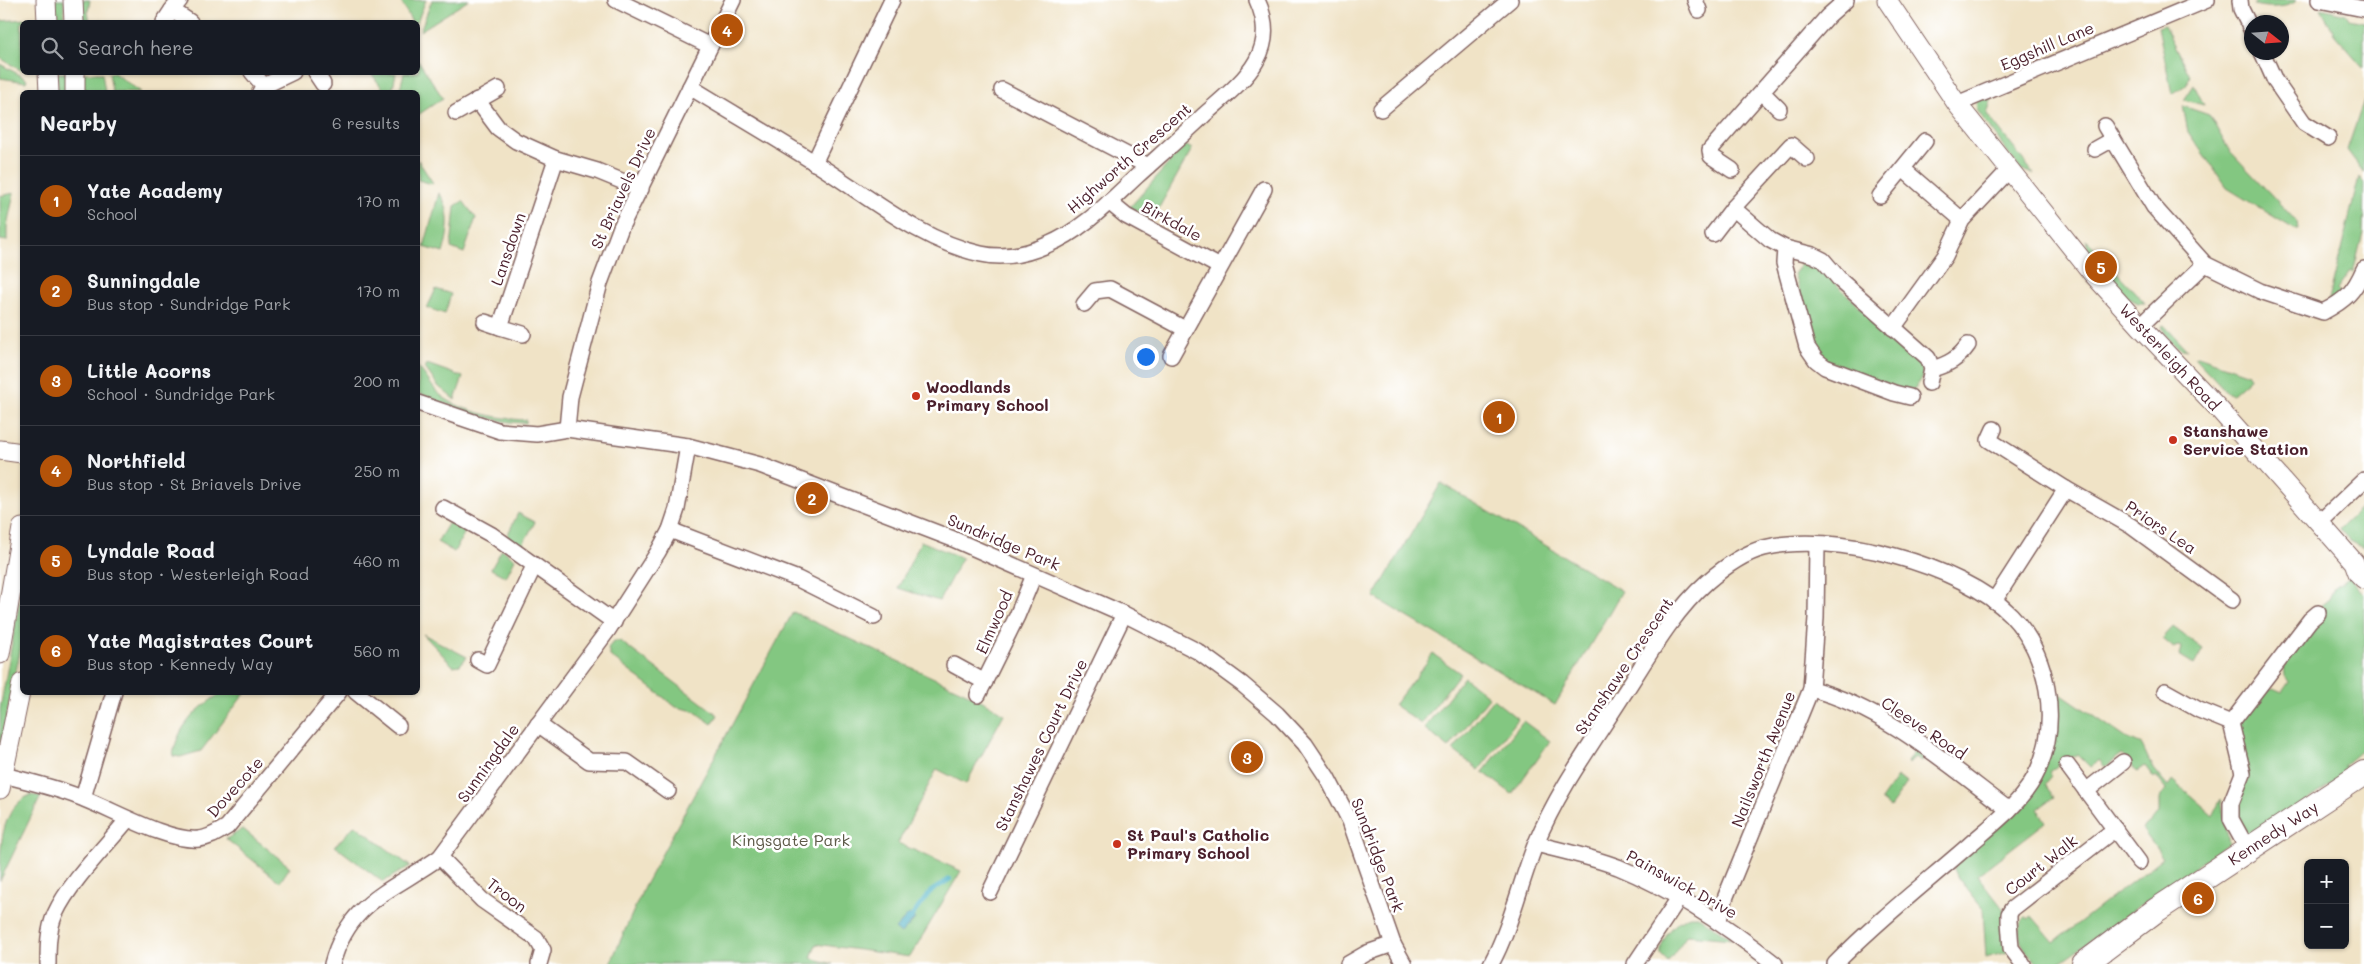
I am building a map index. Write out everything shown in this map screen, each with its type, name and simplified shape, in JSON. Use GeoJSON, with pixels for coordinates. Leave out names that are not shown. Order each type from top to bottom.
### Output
{"type":"FeatureCollection","features":[{"type":"Feature","properties":{"kind":"main road","name":"Kennedy Way"},"geometry":{"type":"LineString","coordinates":[[2084,964],[2155,911],[2364,773]]}},
{"type":"Feature","properties":{"kind":"street"},"geometry":{"type":"LineString","coordinates":[[46,0],[47,20]]}},
{"type":"Feature","properties":{"kind":"street"},"geometry":{"type":"LineString","coordinates":[[73,0],[74,20]]}},
{"type":"Feature","properties":{"kind":"street"},"geometry":{"type":"LineString","coordinates":[[616,0],[710,46]]}},
{"type":"Feature","properties":{"kind":"street","name":"St Briavels Drive"},"geometry":{"type":"LineString","coordinates":[[567,429],[570,397],[600,283],[621,227],[733,0]]}},
{"type":"Feature","properties":{"kind":"street"},"geometry":{"type":"LineString","coordinates":[[814,162],[892,0]]}},
{"type":"Feature","properties":{"kind":"street","name":"Highworth Crescent"},"geometry":{"type":"LineString","coordinates":[[690,87],[814,162],[930,236],[983,255],[1006,256],[1027,253],[1050,244],[1080,226],[1241,82],[1260,58],[1265,35],[1262,11],[1257,0]]}},
{"type":"Feature","properties":{"kind":"street"},"geometry":{"type":"LineString","coordinates":[[1381,109],[1510,0]]}},
{"type":"Feature","properties":{"kind":"street"},"geometry":{"type":"LineString","coordinates":[[1732,170],[1711,156],[1710,150],[1828,16],[1846,0]]}},
{"type":"Feature","properties":{"kind":"street","name":"Westerleigh Road"},"geometry":{"type":"LineString","coordinates":[[1887,0],[1957,104],[2093,274],[2218,408],[2319,523],[2359,562],[2358,573],[2364,579]]}},
{"type":"Feature","properties":{"kind":"street","name":"Eggshill Lane"},"geometry":{"type":"LineString","coordinates":[[1957,104],[2207,0]]}},
{"type":"Feature","properties":{"kind":"street"},"geometry":{"type":"LineString","coordinates":[[2240,0],[2244,15]]}},
{"type":"Feature","properties":{"kind":"street"},"geometry":{"type":"LineString","coordinates":[[2319,0],[2364,9]]}},
{"type":"Feature","properties":{"kind":"street"},"geometry":{"type":"LineString","coordinates":[[165,20],[176,5],[188,20]]}},
{"type":"Feature","properties":{"kind":"street"},"geometry":{"type":"LineString","coordinates":[[2266,60],[2275,81],[2304,123],[2328,138]]}},
{"type":"Feature","properties":{"kind":"street"},"geometry":{"type":"LineString","coordinates":[[48,75],[49,90]]}},
{"type":"Feature","properties":{"kind":"street"},"geometry":{"type":"LineString","coordinates":[[75,75],[75,90]]}},
{"type":"Feature","properties":{"kind":"street"},"geometry":{"type":"LineString","coordinates":[[254,75],[262,90],[288,75]]}},
{"type":"Feature","properties":{"kind":"street"},"geometry":{"type":"LineString","coordinates":[[456,113],[498,88]]}},
{"type":"Feature","properties":{"kind":"street"},"geometry":{"type":"LineString","coordinates":[[1002,90],[1148,166]]}},
{"type":"Feature","properties":{"kind":"street"},"geometry":{"type":"LineString","coordinates":[[1762,92],[1779,109]]}},
{"type":"Feature","properties":{"kind":"street"},"geometry":{"type":"LineString","coordinates":[[477,100],[498,128],[516,141],[556,159],[597,171],[641,188]]}},
{"type":"Feature","properties":{"kind":"street"},"geometry":{"type":"LineString","coordinates":[[2105,126],[2154,207],[2205,264],[2260,291],[2324,312],[2342,302],[2357,286],[2364,269]]}},
{"type":"Feature","properties":{"kind":"street"},"geometry":{"type":"LineString","coordinates":[[2095,149],[2113,139]]}},
{"type":"Feature","properties":{"kind":"street"},"geometry":{"type":"LineString","coordinates":[[1880,196],[1925,141]]}},
{"type":"Feature","properties":{"kind":"street"},"geometry":{"type":"LineString","coordinates":[[1713,234],[1733,208],[1791,145],[1807,159]]}},
{"type":"Feature","properties":{"kind":"street","name":"Lansdown"},"geometry":{"type":"LineString","coordinates":[[500,327],[556,159]]}},
{"type":"Feature","properties":{"kind":"street"},"geometry":{"type":"LineString","coordinates":[[1903,169],[1962,220]]}},
{"type":"Feature","properties":{"kind":"street"},"geometry":{"type":"LineString","coordinates":[[1893,328],[1945,256],[1962,220],[2009,170]]}},
{"type":"Feature","properties":{"kind":"street"},"geometry":{"type":"LineString","coordinates":[[1171,356],[1264,189]]}},
{"type":"Feature","properties":{"kind":"street","name":"Birkdale"},"geometry":{"type":"LineString","coordinates":[[1109,202],[1134,220],[1220,267]]}},
{"type":"Feature","properties":{"kind":"street"},"geometry":{"type":"LineString","coordinates":[[1733,208],[1770,240],[1785,248],[1813,255],[1823,260],[1841,281],[1928,358],[1930,376],[1960,356],[1968,345]]}},
{"type":"Feature","properties":{"kind":"street"},"geometry":{"type":"LineString","coordinates":[[1785,248],[1784,264],[1807,347],[1816,360],[1825,367],[1894,394],[1910,397]]}},
{"type":"Feature","properties":{"kind":"street"},"geometry":{"type":"LineString","coordinates":[[2140,326],[2205,264]]}},
{"type":"Feature","properties":{"kind":"street"},"geometry":{"type":"LineString","coordinates":[[1084,304],[1095,291],[1110,289],[1185,329]]}},
{"type":"Feature","properties":{"kind":"street"},"geometry":{"type":"LineString","coordinates":[[485,322],[523,334]]}},
{"type":"Feature","properties":{"kind":"street","name":"Sundridge Park"},"geometry":{"type":"LineString","coordinates":[[420,404],[500,431],[537,434],[567,429],[688,446],[760,465],[953,539],[1124,614],[1197,651],[1242,684],[1277,714],[1304,744],[1327,776],[1350,821],[1393,944],[1404,964]]}},
{"type":"Feature","properties":{"kind":"street","name":"Priors Lea"},"geometry":{"type":"LineString","coordinates":[[1994,428],[1989,440],[2066,489],[2131,526],[2232,600]]}},
{"type":"Feature","properties":{"kind":"street","name":"Sunningdale"},"geometry":{"type":"LineString","coordinates":[[332,964],[338,944],[349,924],[360,911],[373,900],[411,878],[440,857],[614,622],[670,530],[677,509],[688,446]]}},
{"type":"Feature","properties":{"kind":"street"},"geometry":{"type":"LineString","coordinates":[[0,450],[20,453]]}},
{"type":"Feature","properties":{"kind":"street"},"geometry":{"type":"LineString","coordinates":[[2319,523],[2364,480]]}},
{"type":"Feature","properties":{"kind":"street"},"geometry":{"type":"LineString","coordinates":[[1994,601],[2066,489]]}},
{"type":"Feature","properties":{"kind":"street"},"geometry":{"type":"LineString","coordinates":[[444,508],[492,535],[614,622]]}},
{"type":"Feature","properties":{"kind":"street"},"geometry":{"type":"LineString","coordinates":[[670,530],[798,578],[874,618]]}},
{"type":"Feature","properties":{"kind":"street"},"geometry":{"type":"LineString","coordinates":[[0,654],[20,539]]}},
{"type":"Feature","properties":{"kind":"street","name":"Stanshawe Crescent"},"geometry":{"type":"LineString","coordinates":[[1491,964],[1497,953],[1536,844],[1554,803],[1676,616],[1706,582],[1733,563],[1762,548],[1792,544],[1850,547],[1886,553],[1940,571],[1994,601],[2010,614],[2026,632],[2036,650],[2045,680],[2048,703],[2049,724],[2046,746],[2040,766],[2031,785],[2009,810],[1873,927],[1835,964]]}},
{"type":"Feature","properties":{"kind":"street","name":"Nailsworth Avenue"},"geometry":{"type":"LineString","coordinates":[[1718,922],[1726,896],[1811,689],[1816,618],[1817,545]]}},
{"type":"Feature","properties":{"kind":"street"},"geometry":{"type":"LineString","coordinates":[[478,660],[487,664],[534,566]]}},
{"type":"Feature","properties":{"kind":"street","name":"Elmwood"},"geometry":{"type":"LineString","coordinates":[[954,665],[981,689],[1018,616],[1034,574]]}},
{"type":"Feature","properties":{"kind":"street"},"geometry":{"type":"LineString","coordinates":[[2231,723],[2276,678],[2310,620],[2318,613]]}},
{"type":"Feature","properties":{"kind":"street","name":"Stanshawes Court Drive"},"geometry":{"type":"LineString","coordinates":[[990,892],[1124,614]]}},
{"type":"Feature","properties":{"kind":"street","name":"Cleeve Road"},"geometry":{"type":"LineString","coordinates":[[1811,689],[1834,694],[1855,703],[1896,727],[2009,810]]}},
{"type":"Feature","properties":{"kind":"street"},"geometry":{"type":"LineString","coordinates":[[2165,691],[2219,720],[2231,723]]}},
{"type":"Feature","properties":{"kind":"street"},"geometry":{"type":"LineString","coordinates":[[1,779],[20,692]]}},
{"type":"Feature","properties":{"kind":"street"},"geometry":{"type":"LineString","coordinates":[[83,798],[113,695]]}},
{"type":"Feature","properties":{"kind":"street","name":"Dovecote"},"geometry":{"type":"LineString","coordinates":[[1,779],[83,798],[178,837],[199,839],[213,836],[231,823],[337,695]]}},
{"type":"Feature","properties":{"kind":"street"},"geometry":{"type":"LineString","coordinates":[[360,695],[398,726]]}},
{"type":"Feature","properties":{"kind":"street"},"geometry":{"type":"LineString","coordinates":[[2231,723],[2243,773],[2231,803],[2231,819],[2248,850]]}},
{"type":"Feature","properties":{"kind":"street"},"geometry":{"type":"LineString","coordinates":[[538,724],[589,761],[627,762],[668,790]]}},
{"type":"Feature","properties":{"kind":"street"},"geometry":{"type":"LineString","coordinates":[[2086,791],[2123,762]]}},
{"type":"Feature","properties":{"kind":"street"},"geometry":{"type":"LineString","coordinates":[[2067,765],[2139,862]]}},
{"type":"Feature","properties":{"kind":"street"},"geometry":{"type":"LineString","coordinates":[[48,964],[48,941],[55,914],[72,888],[128,818]]}},
{"type":"Feature","properties":{"kind":"street","name":"Court Walk"},"geometry":{"type":"LineString","coordinates":[[2023,964],[2011,948],[2009,914],[2012,909],[2115,829]]}},
{"type":"Feature","properties":{"kind":"street","name":"Painswick Drive"},"geometry":{"type":"LineString","coordinates":[[1536,844],[1616,867],[1679,898],[1718,922],[1774,964]]}},
{"type":"Feature","properties":{"kind":"street","name":"Troon"},"geometry":{"type":"LineString","coordinates":[[440,857],[482,900],[536,938],[543,950],[540,964]]}},
{"type":"Feature","properties":{"kind":"street"},"geometry":{"type":"LineString","coordinates":[[1635,964],[1679,898]]}},
{"type":"Feature","properties":{"kind":"street"},"geometry":{"type":"LineString","coordinates":[[1348,964],[1367,953],[1393,944]]}},
{"type":"Feature","properties":{"kind":"green space"},"geometry":{"type":"Polygon","coordinates":[[[55,0],[64,0],[64,20],[56,20],[55,0]]]}},
{"type":"Feature","properties":{"kind":"green space"},"geometry":{"type":"Polygon","coordinates":[[[82,0],[90,0],[88,12],[90,20],[83,20],[82,0]]]}},
{"type":"Feature","properties":{"kind":"green space"},"geometry":{"type":"Polygon","coordinates":[[[400,0],[426,0],[418,20],[411,20],[400,0]]]}},
{"type":"Feature","properties":{"kind":"green space"},"geometry":{"type":"Polygon","coordinates":[[[432,0],[469,0],[420,31],[432,0]]]}},
{"type":"Feature","properties":{"kind":"green space"},"geometry":{"type":"Polygon","coordinates":[[[2257,0],[2297,0],[2289,5],[2264,7],[2254,5],[2257,0]]]}},
{"type":"Feature","properties":{"kind":"green space"},"geometry":{"type":"Polygon","coordinates":[[[2321,8],[2346,14],[2349,19],[2364,22],[2364,68],[2334,34],[2321,8]]]}},
{"type":"Feature","properties":{"kind":"green space"},"geometry":{"type":"Polygon","coordinates":[[[25,19],[20,20],[20,70],[0,58],[0,21],[25,19]]]}},
{"type":"Feature","properties":{"kind":"green space"},"geometry":{"type":"Polygon","coordinates":[[[2164,25],[2190,76],[2186,85],[2172,94],[2158,27],[2164,25]]]}},
{"type":"Feature","properties":{"kind":"green space"},"geometry":{"type":"Polygon","coordinates":[[[420,63],[443,98],[420,114],[420,90],[400,90],[403,75],[420,75],[420,63]]]}},
{"type":"Feature","properties":{"kind":"green space"},"geometry":{"type":"Polygon","coordinates":[[[0,64],[27,79],[26,82],[0,78],[0,64]]]}},
{"type":"Feature","properties":{"kind":"green space"},"geometry":{"type":"Polygon","coordinates":[[[57,75],[66,75],[66,90],[58,90],[57,75]]]}},
{"type":"Feature","properties":{"kind":"green space"},"geometry":{"type":"Polygon","coordinates":[[[84,75],[102,75],[105,90],[84,90],[84,75]]]}},
{"type":"Feature","properties":{"kind":"green space"},"geometry":{"type":"Polygon","coordinates":[[[109,75],[117,75],[138,90],[112,90],[109,75]]]}},
{"type":"Feature","properties":{"kind":"green space"},"geometry":{"type":"Polygon","coordinates":[[[372,75],[396,75],[392,90],[384,90],[372,75]]]}},
{"type":"Feature","properties":{"kind":"green space"},"geometry":{"type":"Polygon","coordinates":[[[2194,85],[2204,105],[2184,100],[2194,85]]]}},
{"type":"Feature","properties":{"kind":"green space"},"geometry":{"type":"Polygon","coordinates":[[[1994,91],[1987,114],[2034,174],[2020,169],[1977,110],[1976,101],[1994,91]]]}},
{"type":"Feature","properties":{"kind":"green space"},"geometry":{"type":"Polygon","coordinates":[[[2364,100],[2364,173],[2347,150],[2364,100]]]}},
{"type":"Feature","properties":{"kind":"green space"},"geometry":{"type":"Polygon","coordinates":[[[2183,106],[2209,115],[2229,150],[2297,222],[2298,229],[2294,229],[2227,188],[2188,132],[2183,106]]]}},
{"type":"Feature","properties":{"kind":"green space"},"geometry":{"type":"Polygon","coordinates":[[[1185,145],[1192,149],[1152,220],[1130,207],[1185,145]]]}},
{"type":"Feature","properties":{"kind":"green space"},"geometry":{"type":"Polygon","coordinates":[[[420,163],[433,183],[420,181],[420,163]]]}},
{"type":"Feature","properties":{"kind":"green space"},"geometry":{"type":"Polygon","coordinates":[[[2359,177],[2364,183],[2363,233],[2353,273],[2350,271],[2337,289],[2341,293],[2328,303],[2359,177]]]}},
{"type":"Feature","properties":{"kind":"green space"},"geometry":{"type":"Polygon","coordinates":[[[14,193],[7,226],[7,241],[0,240],[0,196],[14,193]]]}},
{"type":"Feature","properties":{"kind":"green space"},"geometry":{"type":"Polygon","coordinates":[[[439,193],[448,214],[447,238],[443,253],[424,247],[439,193]]]}},
{"type":"Feature","properties":{"kind":"green space"},"geometry":{"type":"Polygon","coordinates":[[[463,201],[476,218],[464,253],[451,248],[455,206],[463,201]]]}},
{"type":"Feature","properties":{"kind":"green space"},"geometry":{"type":"Polygon","coordinates":[[[2086,239],[2145,303],[2138,303],[2128,298],[2088,250],[2086,239]]]}},
{"type":"Feature","properties":{"kind":"green space"},"geometry":{"type":"Polygon","coordinates":[[[1812,262],[1916,358],[1921,367],[1922,378],[1914,389],[1901,389],[1823,360],[1816,351],[1794,274],[1801,264],[1812,262]]]}},
{"type":"Feature","properties":{"kind":"green space"},"geometry":{"type":"Polygon","coordinates":[[[436,289],[451,294],[445,314],[427,308],[436,289]]]}},
{"type":"Feature","properties":{"kind":"green space"},"geometry":{"type":"Polygon","coordinates":[[[2164,325],[2187,350],[2178,347],[2168,339],[2162,326],[2164,325]]]}},
{"type":"Feature","properties":{"kind":"green space"},"geometry":{"type":"Polygon","coordinates":[[[2198,356],[2249,374],[2250,378],[2232,394],[2228,393],[2194,357],[2198,356]]]}},
{"type":"Feature","properties":{"kind":"green space"},"geometry":{"type":"Polygon","coordinates":[[[427,364],[463,377],[455,400],[438,386],[425,368],[427,364]]]}},
{"type":"Feature","properties":{"kind":"green space"},"geometry":{"type":"Polygon","coordinates":[[[420,369],[437,392],[445,399],[479,413],[526,420],[526,423],[484,417],[420,394],[420,369]]]}},
{"type":"Feature","properties":{"kind":"green space"},"geometry":{"type":"Polygon","coordinates":[[[1441,483],[1622,591],[1555,705],[1374,597],[1441,483]]]}},
{"type":"Feature","properties":{"kind":"green space"},"geometry":{"type":"Polygon","coordinates":[[[2364,505],[2364,548],[2350,541],[2339,529],[2364,505]]]}},
{"type":"Feature","properties":{"kind":"green space"},"geometry":{"type":"Polygon","coordinates":[[[518,513],[535,522],[521,548],[507,536],[518,513]]]}},
{"type":"Feature","properties":{"kind":"green space"},"geometry":{"type":"Polygon","coordinates":[[[450,521],[466,530],[454,552],[437,542],[450,521]]]}},
{"type":"Feature","properties":{"kind":"green space"},"geometry":{"type":"Polygon","coordinates":[[[921,541],[962,558],[939,601],[898,588],[921,541]]]}},
{"type":"Feature","properties":{"kind":"green space"},"geometry":{"type":"Polygon","coordinates":[[[502,549],[515,559],[506,577],[491,569],[502,549]]]}},
{"type":"Feature","properties":{"kind":"green space"},"geometry":{"type":"Polygon","coordinates":[[[2349,577],[2364,594],[2364,748],[2343,766],[2352,770],[2258,835],[2247,835],[2233,815],[2240,723],[2263,691],[2273,688],[2282,692],[2289,682],[2285,676],[2284,665],[2317,622],[2325,616],[2319,607],[2329,599],[2334,588],[2349,577]]]}},
{"type":"Feature","properties":{"kind":"green space"},"geometry":{"type":"Polygon","coordinates":[[[20,599],[20,652],[0,749],[0,709],[20,599]]]}},
{"type":"Feature","properties":{"kind":"green space","name":"Kingsgate Park"},"geometry":{"type":"Polygon","coordinates":[[[793,612],[979,699],[1004,714],[966,784],[937,769],[898,843],[961,871],[910,957],[816,944],[811,958],[833,964],[610,964],[644,887],[793,612]]]}},
{"type":"Feature","properties":{"kind":"green space"},"geometry":{"type":"Polygon","coordinates":[[[2173,627],[2203,649],[2194,665],[2179,656],[2181,647],[2173,648],[2162,639],[2173,627]]]}},
{"type":"Feature","properties":{"kind":"green space"},"geometry":{"type":"Polygon","coordinates":[[[423,634],[467,657],[460,665],[453,666],[423,634]]]}},
{"type":"Feature","properties":{"kind":"green space"},"geometry":{"type":"Polygon","coordinates":[[[614,641],[620,641],[718,715],[712,724],[694,711],[676,707],[610,656],[608,648],[614,641]]]}},
{"type":"Feature","properties":{"kind":"green space"},"geometry":{"type":"Polygon","coordinates":[[[1433,654],[1460,673],[1421,724],[1394,705],[1433,654]]]}},
{"type":"Feature","properties":{"kind":"green space"},"geometry":{"type":"Polygon","coordinates":[[[1464,677],[1489,697],[1449,748],[1424,728],[1464,677]]]}},
{"type":"Feature","properties":{"kind":"green space"},"geometry":{"type":"Polygon","coordinates":[[[2062,694],[2126,738],[2142,745],[2153,769],[2168,787],[2173,780],[2213,815],[2221,799],[2229,843],[2057,964],[2039,964],[2029,954],[2019,935],[2021,922],[2026,916],[2028,919],[2032,916],[2054,942],[2163,858],[2142,829],[2159,814],[2159,799],[2166,789],[2156,776],[2154,778],[2145,766],[2137,772],[2122,754],[2105,767],[2099,760],[2090,767],[2077,754],[2069,760],[2068,758],[2049,772],[2052,777],[2045,785],[2054,797],[2038,809],[2046,822],[1977,875],[2005,911],[2007,952],[1986,958],[1983,909],[1958,878],[1951,862],[2028,792],[2054,695],[2062,694]]]}},
{"type":"Feature","properties":{"kind":"green space"},"geometry":{"type":"Polygon","coordinates":[[[219,695],[243,695],[201,751],[180,757],[173,756],[175,745],[184,727],[190,718],[219,695]]]}},
{"type":"Feature","properties":{"kind":"green space"},"geometry":{"type":"Polygon","coordinates":[[[1493,699],[1518,719],[1479,770],[1453,750],[1493,699]]]}},
{"type":"Feature","properties":{"kind":"green space"},"geometry":{"type":"Polygon","coordinates":[[[1523,721],[1550,741],[1512,794],[1483,772],[1523,721]]]}},
{"type":"Feature","properties":{"kind":"green space"},"geometry":{"type":"Polygon","coordinates":[[[1916,749],[1925,756],[1921,761],[1915,757],[1909,764],[1907,762],[1916,749]]]}},
{"type":"Feature","properties":{"kind":"green space"},"geometry":{"type":"Polygon","coordinates":[[[1897,777],[1907,783],[1890,807],[1881,800],[1897,777]]]}},
{"type":"Feature","properties":{"kind":"green space"},"geometry":{"type":"Polygon","coordinates":[[[30,795],[41,796],[0,881],[0,855],[7,819],[20,801],[30,795]]]}},
{"type":"Feature","properties":{"kind":"green space"},"geometry":{"type":"Polygon","coordinates":[[[355,825],[410,866],[383,882],[335,846],[355,825]]]}},
{"type":"Feature","properties":{"kind":"green space"},"geometry":{"type":"Polygon","coordinates":[[[243,829],[290,867],[280,882],[226,839],[243,829]]]}},
{"type":"Feature","properties":{"kind":"green space"},"geometry":{"type":"Polygon","coordinates":[[[1690,916],[1698,916],[1732,939],[1687,935],[1668,962],[1661,955],[1662,944],[1674,926],[1690,916]]]}},
{"type":"Feature","properties":{"kind":"water"},"geometry":{"type":"Polygon","coordinates":[[[909,914],[915,919],[901,934],[895,929],[909,914]]]}},
{"type":"Feature","properties":{"kind":"waterway"},"geometry":{"type":"LineString","coordinates":[[912,916],[930,892],[950,879]]}},
{"type":"Feature","properties":{"kind":"place","name":"Northfield"},"geometry":{"type":"Point","coordinates":[727,30]}},
{"type":"Feature","properties":{"kind":"place","name":"Lyndale Road"},"geometry":{"type":"Point","coordinates":[2101,267]}},
{"type":"Feature","properties":{"kind":"place","name":"Woodlands Primary School"},"geometry":{"type":"Point","coordinates":[916,396]}},
{"type":"Feature","properties":{"kind":"place","name":"Yate Academy"},"geometry":{"type":"Point","coordinates":[1499,417]}},
{"type":"Feature","properties":{"kind":"place","name":"Stanshawe Service Station"},"geometry":{"type":"Point","coordinates":[2173,440]}},
{"type":"Feature","properties":{"kind":"place","name":"Sunningdale"},"geometry":{"type":"Point","coordinates":[812,498]}},
{"type":"Feature","properties":{"kind":"place","name":"Little Acorns"},"geometry":{"type":"Point","coordinates":[1247,757]}},
{"type":"Feature","properties":{"kind":"place","name":"St Paul's Catholic Primary School"},"geometry":{"type":"Point","coordinates":[1117,844]}},
{"type":"Feature","properties":{"kind":"place","name":"Yate Magistrates Court"},"geometry":{"type":"Point","coordinates":[2198,898]}}]}
